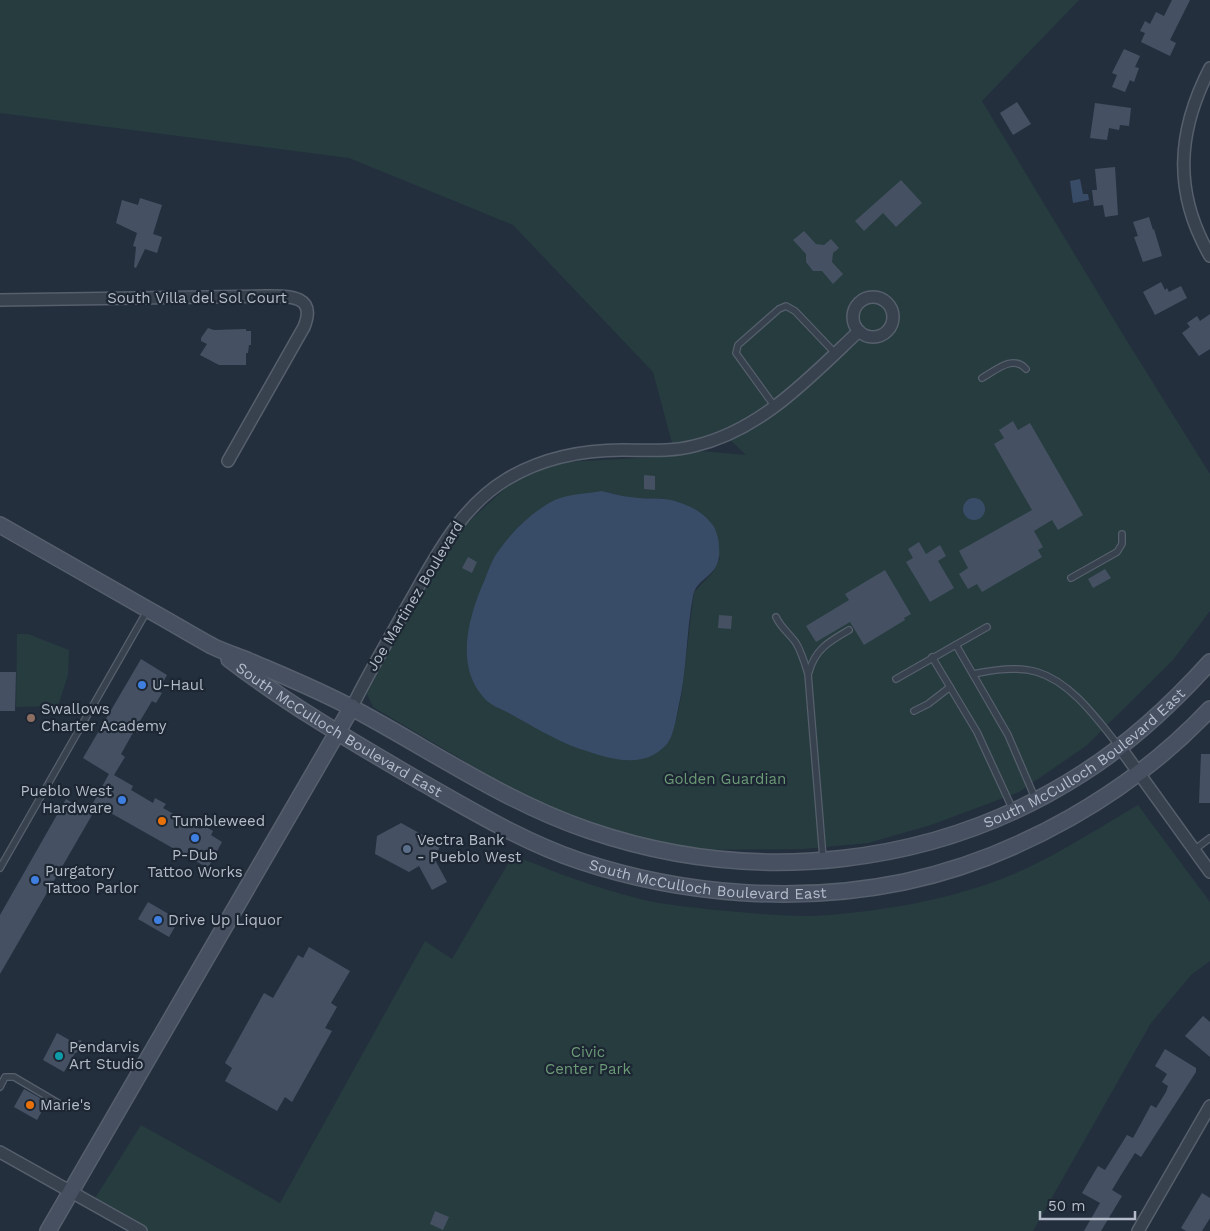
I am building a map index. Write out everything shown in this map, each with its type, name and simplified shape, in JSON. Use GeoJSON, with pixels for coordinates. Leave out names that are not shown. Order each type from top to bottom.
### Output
{"type":"FeatureCollection","features":[{"type":"Feature","properties":{"kind":"main road","name":"South McCulloch Boulevard East"},"geometry":{"type":"LineString","coordinates":[[0,525],[214,647],[352,708],[512,797],[550,815],[590,831],[654,849],[727,860],[775,862],[877,855],[917,846],[964,831],[1013,811],[1084,773],[1120,747],[1178,697],[1210,662]]}},
{"type":"Feature","properties":{"kind":"main road","name":"South McCulloch Boulevard East"},"geometry":{"type":"LineString","coordinates":[[214,647],[274,692],[338,734],[489,820],[559,853],[600,867],[648,879],[704,889],[750,893],[804,893],[857,889],[904,882],[941,872],[999,851],[1043,831],[1093,804],[1138,773],[1181,737],[1210,709]]}},
{"type":"Feature","properties":{"kind":"main road"},"geometry":{"type":"LineString","coordinates":[[48,1231],[352,708]]}},
{"type":"Feature","properties":{"kind":"street"},"geometry":{"type":"LineString","coordinates":[[1210,68],[1192,108],[1183,156],[1184,185],[1190,215],[1210,256]]}},
{"type":"Feature","properties":{"kind":"street","name":"South Villa del Sol Court"},"geometry":{"type":"LineString","coordinates":[[0,300],[288,296],[302,302],[308,311],[304,327],[228,461]]}},
{"type":"Feature","properties":{"kind":"street","name":"Joe Martinez Boulevard"},"geometry":{"type":"LineString","coordinates":[[352,708],[365,680],[449,534],[475,503],[506,479],[542,462],[579,453],[679,448],[694,446],[726,436],[755,421],[775,407],[859,331]]}},
{"type":"Feature","properties":{"kind":"street"},"geometry":{"type":"LineString","coordinates":[[1120,747],[1210,872]]}},
{"type":"Feature","properties":{"kind":"street"},"geometry":{"type":"LineString","coordinates":[[1138,1231],[1210,1106]]}},
{"type":"Feature","properties":{"kind":"street"},"geometry":{"type":"LineString","coordinates":[[0,1152],[141,1231]]}},
{"type":"Feature","properties":{"kind":"lane"},"geometry":{"type":"LineString","coordinates":[[775,407],[736,353],[738,345],[778,309],[786,306],[795,311],[835,353]]}},
{"type":"Feature","properties":{"kind":"lane"},"geometry":{"type":"LineString","coordinates":[[982,378],[1011,362],[1020,363],[1026,369]]}},
{"type":"Feature","properties":{"kind":"lane"},"geometry":{"type":"LineString","coordinates":[[1071,578],[1116,552],[1122,544],[1122,534]]}},
{"type":"Feature","properties":{"kind":"lane"},"geometry":{"type":"LineString","coordinates":[[0,868],[148,609]]}},
{"type":"Feature","properties":{"kind":"lane"},"geometry":{"type":"LineString","coordinates":[[776,618],[800,651],[808,674],[823,860]]}},
{"type":"Feature","properties":{"kind":"lane"},"geometry":{"type":"LineString","coordinates":[[896,679],[987,628]]}},
{"type":"Feature","properties":{"kind":"lane"},"geometry":{"type":"LineString","coordinates":[[808,674],[815,655],[822,647],[849,630]]}},
{"type":"Feature","properties":{"kind":"lane"},"geometry":{"type":"LineString","coordinates":[[956,645],[1008,735],[1036,800]]}},
{"type":"Feature","properties":{"kind":"lane"},"geometry":{"type":"LineString","coordinates":[[932,658],[987,752],[1013,811]]}},
{"type":"Feature","properties":{"kind":"lane"},"geometry":{"type":"LineString","coordinates":[[973,674],[992,670],[1022,669],[1037,672],[1056,680],[1068,689],[1100,722],[1120,747]]}},
{"type":"Feature","properties":{"kind":"lane"},"geometry":{"type":"LineString","coordinates":[[914,711],[950,687]]}},
{"type":"Feature","properties":{"kind":"lane"},"geometry":{"type":"LineString","coordinates":[[1194,850],[1210,838]]}},
{"type":"Feature","properties":{"kind":"lane"},"geometry":{"type":"LineString","coordinates":[[0,1087],[5,1077],[14,1077],[65,1107]]}},
{"type":"Feature","properties":{"kind":"green space","name":"Golden Guardian"},"geometry":{"type":"Polygon","coordinates":[[[0,0],[1079,0],[982,101],[1210,474],[1210,611],[1173,660],[1086,746],[1019,792],[931,825],[868,843],[804,849],[692,850],[603,830],[527,798],[373,707],[366,692],[457,532],[508,486],[536,471],[565,462],[657,457],[701,451],[746,455],[726,436],[694,446],[672,443],[653,372],[513,225],[349,158],[0,113],[0,0]],[[602,491],[669,742],[681,698],[694,592],[713,572],[720,558],[665,499],[632,498],[602,491]]]}},
{"type":"Feature","properties":{"kind":"green space"},"geometry":{"type":"Polygon","coordinates":[[[17,634],[28,634],[69,650],[68,675],[58,706],[16,707],[17,634]]]}},
{"type":"Feature","properties":{"kind":"green space","name":"Civic Center Park"},"geometry":{"type":"Polygon","coordinates":[[[1138,805],[1210,902],[1210,961],[1192,974],[1151,1023],[1033,1231],[141,1231],[92,1203],[141,1125],[280,1203],[425,941],[452,959],[513,855],[589,884],[621,894],[676,906],[772,915],[829,915],[897,907],[943,897],[987,884],[1026,869],[1075,843],[1138,805]]]}},
{"type":"Feature","properties":{"kind":"water"},"geometry":{"type":"Polygon","coordinates":[[[1080,179],[1083,194],[1088,194],[1089,200],[1073,203],[1070,181],[1080,179]]]}},
{"type":"Feature","properties":{"kind":"water"},"geometry":{"type":"Polygon","coordinates":[[[602,491],[634,498],[671,500],[692,508],[710,521],[719,542],[717,565],[695,589],[693,596],[681,695],[672,734],[668,743],[658,752],[635,760],[616,759],[580,749],[492,705],[484,698],[475,685],[469,671],[467,655],[470,624],[479,593],[492,561],[506,541],[519,526],[549,503],[568,496],[602,491]]]}},
{"type":"Feature","properties":{"kind":"water"},"geometry":{"type":"Polygon","coordinates":[[[974,498],[984,505],[985,509],[978,519],[974,520],[964,513],[963,509],[970,499],[974,498]]]}},
{"type":"Feature","properties":{"kind":"building"},"geometry":{"type":"Polygon","coordinates":[[[1172,0],[1190,0],[1170,40],[1176,43],[1170,56],[1141,42],[1145,33],[1140,31],[1145,21],[1150,24],[1156,12],[1164,16],[1172,0]]]}},
{"type":"Feature","properties":{"kind":"building"},"geometry":{"type":"Polygon","coordinates":[[[1124,49],[1140,56],[1135,67],[1139,68],[1134,82],[1130,80],[1125,92],[1112,87],[1117,75],[1112,73],[1124,49]]]}},
{"type":"Feature","properties":{"kind":"building"},"geometry":{"type":"Polygon","coordinates":[[[1017,102],[1031,124],[1013,135],[1000,113],[1017,102]]]}},
{"type":"Feature","properties":{"kind":"building"},"geometry":{"type":"Polygon","coordinates":[[[1095,103],[1131,108],[1129,126],[1120,125],[1119,130],[1109,128],[1107,140],[1090,138],[1095,103]]]}},
{"type":"Feature","properties":{"kind":"building"},"geometry":{"type":"Polygon","coordinates":[[[1115,167],[1118,215],[1105,217],[1103,205],[1094,206],[1092,190],[1097,190],[1095,169],[1115,167]]]}},
{"type":"Feature","properties":{"kind":"building"},"geometry":{"type":"Polygon","coordinates":[[[901,180],[922,203],[896,227],[883,213],[864,231],[855,221],[901,180]]]}},
{"type":"Feature","properties":{"kind":"building"},"geometry":{"type":"Polygon","coordinates":[[[140,198],[162,205],[153,234],[162,237],[157,253],[145,249],[136,268],[134,267],[136,247],[133,246],[137,233],[116,223],[122,200],[138,205],[140,198]]]}},
{"type":"Feature","properties":{"kind":"building"},"geometry":{"type":"Polygon","coordinates":[[[1149,217],[1162,256],[1143,262],[1134,237],[1138,236],[1133,222],[1149,217]]]}},
{"type":"Feature","properties":{"kind":"building"},"geometry":{"type":"Polygon","coordinates":[[[804,231],[816,244],[824,245],[831,239],[839,248],[833,253],[832,262],[843,274],[833,284],[822,271],[813,271],[806,262],[806,254],[793,240],[804,231]]]}},
{"type":"Feature","properties":{"kind":"building"},"geometry":{"type":"Polygon","coordinates":[[[1161,282],[1165,290],[1167,288],[1169,292],[1181,286],[1187,298],[1155,315],[1143,292],[1161,282]]]}},
{"type":"Feature","properties":{"kind":"building"},"geometry":{"type":"Polygon","coordinates":[[[1210,314],[1210,349],[1199,356],[1182,333],[1190,327],[1187,323],[1197,316],[1200,321],[1210,314]]]}},
{"type":"Feature","properties":{"kind":"building"},"geometry":{"type":"Polygon","coordinates":[[[208,328],[214,330],[246,329],[246,331],[251,331],[251,345],[249,345],[248,353],[246,353],[246,365],[219,365],[200,355],[207,344],[201,341],[201,338],[208,328]]]}},
{"type":"Feature","properties":{"kind":"building"},"geometry":{"type":"Polygon","coordinates":[[[1013,421],[1018,430],[1030,423],[1083,515],[1058,530],[1052,520],[1034,531],[1043,547],[1038,550],[1042,557],[982,592],[977,584],[968,589],[959,574],[968,568],[959,551],[1032,510],[994,444],[1004,438],[999,430],[1013,421]]]}},
{"type":"Feature","properties":{"kind":"building"},"geometry":{"type":"Polygon","coordinates":[[[644,475],[655,476],[655,490],[644,489],[644,475]]]}},
{"type":"Feature","properties":{"kind":"building"},"geometry":{"type":"Polygon","coordinates":[[[919,542],[926,554],[940,545],[946,556],[938,561],[954,588],[930,602],[906,562],[913,558],[908,549],[919,542]]]}},
{"type":"Feature","properties":{"kind":"building"},"geometry":{"type":"Polygon","coordinates":[[[468,557],[477,562],[472,573],[462,568],[468,557]]]}},
{"type":"Feature","properties":{"kind":"building"},"geometry":{"type":"Polygon","coordinates":[[[1105,569],[1111,578],[1093,588],[1088,579],[1105,569]]]}},
{"type":"Feature","properties":{"kind":"building"},"geometry":{"type":"Polygon","coordinates":[[[885,570],[911,614],[904,618],[905,620],[864,645],[850,622],[816,642],[806,626],[849,600],[845,594],[885,570]]]}},
{"type":"Feature","properties":{"kind":"building"},"geometry":{"type":"Polygon","coordinates":[[[719,615],[732,616],[731,629],[718,628],[719,615]]]}},
{"type":"Feature","properties":{"kind":"building"},"geometry":{"type":"Polygon","coordinates":[[[141,659],[167,675],[158,691],[162,693],[156,703],[152,701],[140,721],[145,723],[138,733],[134,731],[121,754],[125,757],[114,775],[133,786],[131,790],[153,803],[155,798],[166,804],[163,808],[200,829],[203,825],[213,831],[211,835],[222,842],[208,868],[93,803],[109,774],[83,758],[141,659]]]}},
{"type":"Feature","properties":{"kind":"building"},"geometry":{"type":"Polygon","coordinates":[[[0,672],[16,672],[15,711],[0,711],[0,672]]]}},
{"type":"Feature","properties":{"kind":"building"},"geometry":{"type":"Polygon","coordinates":[[[1201,754],[1210,754],[1210,803],[1199,803],[1201,754]]]}},
{"type":"Feature","properties":{"kind":"building"},"geometry":{"type":"Polygon","coordinates":[[[66,799],[92,815],[0,974],[0,915],[66,799]]]}},
{"type":"Feature","properties":{"kind":"building","name":"Vectra Bank - Pueblo West"},"geometry":{"type":"Polygon","coordinates":[[[401,823],[441,845],[434,858],[447,882],[432,890],[419,866],[409,872],[375,854],[377,836],[401,823]]]}},
{"type":"Feature","properties":{"kind":"building","name":"Drive Up Liquor"},"geometry":{"type":"Polygon","coordinates":[[[148,902],[179,920],[169,937],[138,919],[148,902]]]}},
{"type":"Feature","properties":{"kind":"building"},"geometry":{"type":"Polygon","coordinates":[[[309,947],[350,971],[331,1003],[337,1007],[325,1028],[332,1031],[292,1102],[285,1097],[277,1111],[225,1081],[232,1068],[225,1063],[264,993],[273,998],[298,955],[303,958],[309,947]]]}},
{"type":"Feature","properties":{"kind":"building"},"geometry":{"type":"Polygon","coordinates":[[[1203,1016],[1210,1022],[1210,1057],[1185,1036],[1203,1016]]]}},
{"type":"Feature","properties":{"kind":"building","name":"Pendarvis Art Studio"},"geometry":{"type":"Polygon","coordinates":[[[57,1033],[73,1042],[81,1040],[84,1050],[75,1053],[64,1072],[43,1060],[57,1033]]]}},
{"type":"Feature","properties":{"kind":"building"},"geometry":{"type":"Polygon","coordinates":[[[1165,1049],[1196,1068],[1196,1072],[1141,1157],[1135,1153],[1112,1190],[1122,1196],[1101,1231],[1084,1231],[1100,1203],[1082,1193],[1098,1166],[1105,1170],[1127,1135],[1133,1138],[1151,1105],[1156,1108],[1166,1092],[1168,1086],[1162,1082],[1167,1074],[1155,1066],[1165,1049]]]}},
{"type":"Feature","properties":{"kind":"building","name":"Marie's"},"geometry":{"type":"Polygon","coordinates":[[[24,1089],[47,1102],[37,1120],[14,1107],[24,1089]]]}},
{"type":"Feature","properties":{"kind":"building"},"geometry":{"type":"Polygon","coordinates":[[[1202,1193],[1210,1198],[1210,1218],[1202,1231],[1186,1231],[1181,1228],[1202,1193]]]}},
{"type":"Feature","properties":{"kind":"building"},"geometry":{"type":"Polygon","coordinates":[[[435,1211],[449,1217],[443,1230],[430,1224],[435,1211]]]}},
{"type":"Feature","properties":{"kind":"place","name":"U-Haul"},"geometry":{"type":"Point","coordinates":[142,685]}},
{"type":"Feature","properties":{"kind":"place","name":"Swallows Charter Academy"},"geometry":{"type":"Point","coordinates":[31,718]}},
{"type":"Feature","properties":{"kind":"place","name":"Pueblo West Hardware"},"geometry":{"type":"Point","coordinates":[122,800]}},
{"type":"Feature","properties":{"kind":"place","name":"Tumbleweed"},"geometry":{"type":"Point","coordinates":[162,821]}},
{"type":"Feature","properties":{"kind":"place","name":"P-Dub Tattoo Works"},"geometry":{"type":"Point","coordinates":[195,838]}},
{"type":"Feature","properties":{"kind":"place","name":"Vectra Bank - Pueblo West"},"geometry":{"type":"Point","coordinates":[407,849]}},
{"type":"Feature","properties":{"kind":"place","name":"Purgatory Tattoo Parlor"},"geometry":{"type":"Point","coordinates":[35,880]}},
{"type":"Feature","properties":{"kind":"place","name":"Drive Up Liquor"},"geometry":{"type":"Point","coordinates":[158,920]}},
{"type":"Feature","properties":{"kind":"place","name":"Pendarvis Art Studio"},"geometry":{"type":"Point","coordinates":[59,1056]}},
{"type":"Feature","properties":{"kind":"place","name":"Marie's"},"geometry":{"type":"Point","coordinates":[30,1105]}}]}
